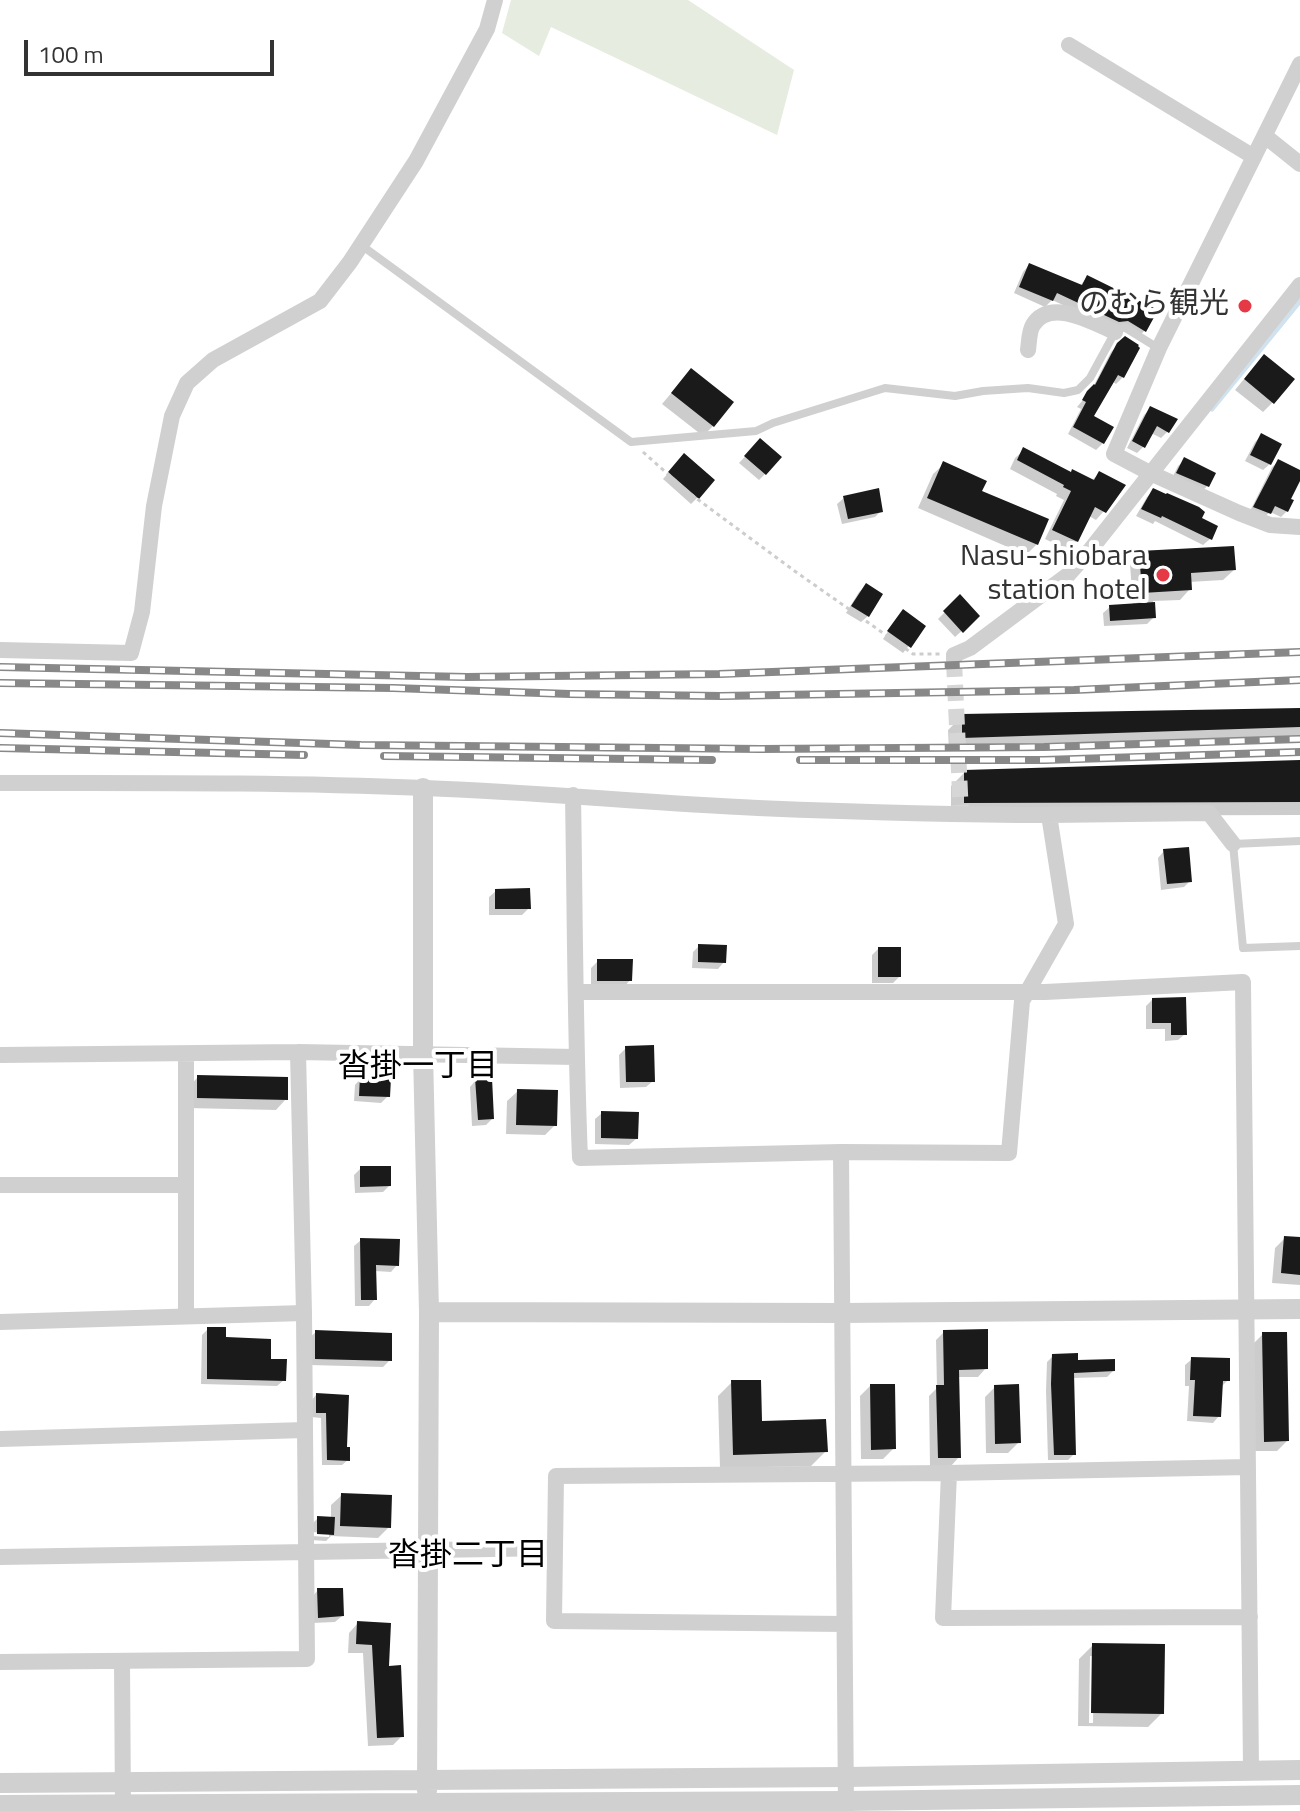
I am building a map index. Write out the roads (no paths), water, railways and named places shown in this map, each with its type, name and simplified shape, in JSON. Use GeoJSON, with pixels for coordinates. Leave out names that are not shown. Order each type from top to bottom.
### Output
{"type":"FeatureCollection","features":[{"type":"Feature","properties":{"kind":"street"},"geometry":{"type":"LineString","coordinates":[[0,650],[131,653],[142,612],[154,506],[172,416],[187,383],[213,360],[320,301],[350,262],[416,161],[487,29],[495,0]]}},
{"type":"Feature","properties":{"kind":"street"},"geometry":{"type":"LineString","coordinates":[[1069,45],[1254,157]]}},
{"type":"Feature","properties":{"kind":"street"},"geometry":{"type":"LineString","coordinates":[[1300,64],[1159,348],[1114,454],[1270,525],[1300,527]]}},
{"type":"Feature","properties":{"kind":"street"},"geometry":{"type":"LineString","coordinates":[[1265,136],[1300,164]]}},
{"type":"Feature","properties":{"kind":"street"},"geometry":{"type":"LineString","coordinates":[[954,658],[1068,575],[1300,285]]}},
{"type":"Feature","properties":{"kind":"street"},"geometry":{"type":"LineString","coordinates":[[1028,350],[1032,325],[1044,315],[1064,311],[1115,332]]}},
{"type":"Feature","properties":{"kind":"street"},"geometry":{"type":"LineString","coordinates":[[0,783],[251,783],[423,788],[756,808],[961,815],[1209,813],[1233,844]]}},
{"type":"Feature","properties":{"kind":"street"},"geometry":{"type":"LineString","coordinates":[[423,788],[423,1053],[429,1312],[427,1808]]}},
{"type":"Feature","properties":{"kind":"street"},"geometry":{"type":"LineString","coordinates":[[573,795],[580,1158],[841,1152],[1009,1153],[1022,1001],[1066,924],[1049,815]]}},
{"type":"Feature","properties":{"kind":"street"},"geometry":{"type":"LineString","coordinates":[[577,992],[1028,992],[1243,982],[1251,1769]]}},
{"type":"Feature","properties":{"kind":"street"},"geometry":{"type":"LineString","coordinates":[[0,1662],[307,1659],[298,1052]]}},
{"type":"Feature","properties":{"kind":"street"},"geometry":{"type":"LineString","coordinates":[[0,1055],[298,1052],[576,1057]]}},
{"type":"Feature","properties":{"kind":"street"},"geometry":{"type":"LineString","coordinates":[[186,1054],[186,1315]]}},
{"type":"Feature","properties":{"kind":"street"},"geometry":{"type":"LineString","coordinates":[[841,1152],[846,1806]]}},
{"type":"Feature","properties":{"kind":"street"},"geometry":{"type":"LineString","coordinates":[[0,1185],[186,1185]]}},
{"type":"Feature","properties":{"kind":"street"},"geometry":{"type":"LineString","coordinates":[[429,1312],[842,1313],[1300,1309]]}},
{"type":"Feature","properties":{"kind":"street"},"geometry":{"type":"LineString","coordinates":[[0,1322],[304,1313]]}},
{"type":"Feature","properties":{"kind":"street"},"geometry":{"type":"LineString","coordinates":[[0,1439],[305,1430]]}},
{"type":"Feature","properties":{"kind":"street"},"geometry":{"type":"LineString","coordinates":[[844,1624],[554,1621],[556,1476],[1248,1467]]}},
{"type":"Feature","properties":{"kind":"street"},"geometry":{"type":"LineString","coordinates":[[949,1473],[943,1618],[1250,1617]]}},
{"type":"Feature","properties":{"kind":"street"},"geometry":{"type":"LineString","coordinates":[[0,1557],[555,1548]]}},
{"type":"Feature","properties":{"kind":"street"},"geometry":{"type":"LineString","coordinates":[[122,1661],[123,1807]]}},
{"type":"Feature","properties":{"kind":"street"},"geometry":{"type":"LineString","coordinates":[[0,1783],[846,1777],[1300,1770]]}},
{"type":"Feature","properties":{"kind":"street"},"geometry":{"type":"LineString","coordinates":[[0,1805],[427,1808],[1251,1804],[1300,1795]]}},
{"type":"Feature","properties":{"kind":"lane"},"geometry":{"type":"LineString","coordinates":[[360,245],[631,442],[756,431],[885,388],[955,396],[1028,388],[1064,393],[1078,390],[1090,378],[1115,332],[1124,327],[1159,348]]}},
{"type":"Feature","properties":{"kind":"lane"},"geometry":{"type":"LineString","coordinates":[[1300,841],[1233,844],[1243,948],[1300,946]]}},
{"type":"Feature","properties":{"kind":"waterway"},"geometry":{"type":"LineString","coordinates":[[1212,409],[1300,301]]}},
{"type":"Feature","properties":{"kind":"tunnel"},"geometry":{"type":"LineString","coordinates":[[954,661],[961,815]]}},
{"type":"Feature","properties":{"kind":"railway"},"geometry":{"type":"LineString","coordinates":[[0,667],[467,677],[719,674],[1300,652]]}},
{"type":"Feature","properties":{"kind":"railway"},"geometry":{"type":"LineString","coordinates":[[0,683],[721,696],[1074,690],[1300,680]]}},
{"type":"Feature","properties":{"kind":"railway"},"geometry":{"type":"LineString","coordinates":[[0,733],[361,745],[761,749],[1044,747],[1300,739]]}},
{"type":"Feature","properties":{"kind":"railway"},"geometry":{"type":"LineString","coordinates":[[0,748],[304,755]]}},
{"type":"Feature","properties":{"kind":"railway"},"geometry":{"type":"LineString","coordinates":[[800,760],[1044,760],[1300,752]]}},
{"type":"Feature","properties":{"kind":"railway"},"geometry":{"type":"LineString","coordinates":[[384,756],[712,760]]}},
{"type":"Feature","properties":{"kind":"place","name":"のむら観光"},"geometry":{"type":"Point","coordinates":[1245,306]}},
{"type":"Feature","properties":{"kind":"place","name":"Nasu-shiobara station hotel"},"geometry":{"type":"Point","coordinates":[1163,575]}},
{"type":"Feature","properties":{"kind":"district","name":"沓掛一丁目"},"geometry":{"type":"Point","coordinates":[418,1068]}},
{"type":"Feature","properties":{"kind":"district","name":"沓掛二丁目"},"geometry":{"type":"Point","coordinates":[468,1557]}}]}
